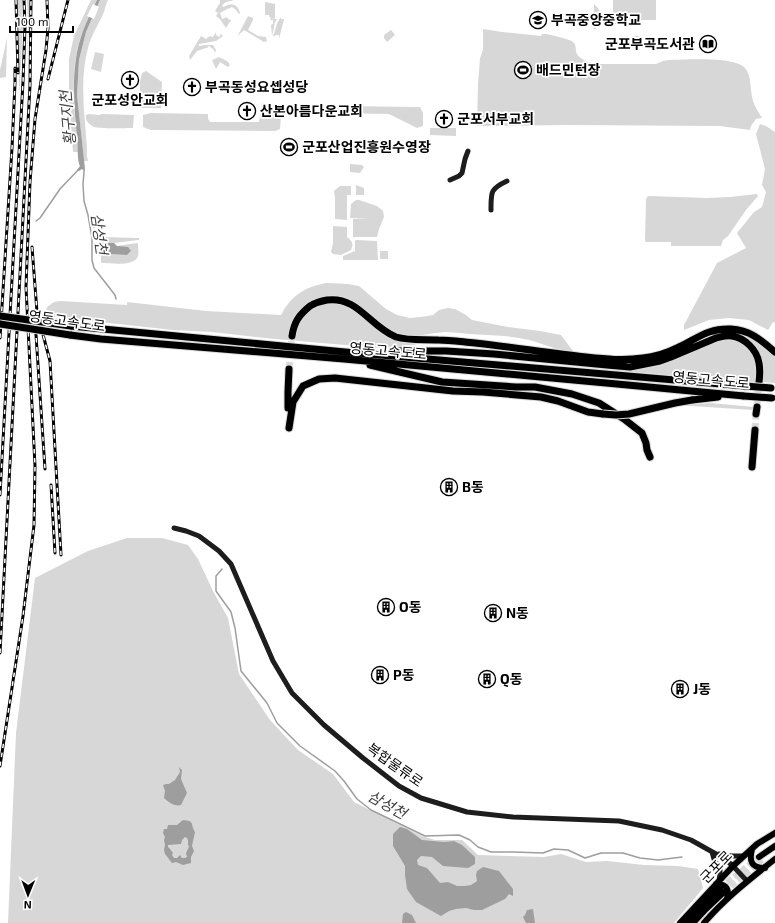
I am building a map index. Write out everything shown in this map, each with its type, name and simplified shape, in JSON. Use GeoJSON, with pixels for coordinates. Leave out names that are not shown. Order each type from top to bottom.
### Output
{"type":"FeatureCollection","features":[{"type":"Feature","properties":{"kind":"highway"},"geometry":{"type":"LineString","coordinates":[[292,336],[293,327],[298,319],[303,312],[313,304],[322,300],[339,300],[361,310],[374,323],[390,334],[407,339],[440,340],[495,345],[565,355],[628,360],[650,357],[666,352],[704,333],[714,330],[730,329],[748,332],[775,352]]}},
{"type":"Feature","properties":{"kind":"highway","name":"영동고속도로"},"geometry":{"type":"LineString","coordinates":[[0,316],[71,326],[344,356],[592,382],[774,398]]}},
{"type":"Feature","properties":{"kind":"highway","name":"영동고속도로"},"geometry":{"type":"LineString","coordinates":[[0,324],[101,339],[586,372],[773,388]]}},
{"type":"Feature","properties":{"kind":"highway"},"geometry":{"type":"LineString","coordinates":[[344,356],[446,351],[494,354],[607,366],[630,366],[660,361],[716,338],[732,336],[745,341],[753,348],[758,356],[760,364],[759,382]]}},
{"type":"Feature","properties":{"kind":"highway"},"geometry":{"type":"LineString","coordinates":[[344,356],[442,382],[535,387],[572,394],[599,403],[642,433],[650,457]]}},
{"type":"Feature","properties":{"kind":"highway"},"geometry":{"type":"LineString","coordinates":[[290,369],[288,392],[289,428],[292,402],[303,386],[319,378],[335,378],[453,391],[541,397],[558,401],[588,412],[616,415],[628,414],[692,400],[740,396]]}},
{"type":"Feature","properties":{"kind":"highway"},"geometry":{"type":"LineString","coordinates":[[752,466],[755,430]]}},
{"type":"Feature","properties":{"kind":"main road"},"geometry":{"type":"LineString","coordinates":[[450,180],[462,173],[468,151]]}},
{"type":"Feature","properties":{"kind":"main road"},"geometry":{"type":"LineString","coordinates":[[491,210],[493,190],[498,185],[507,181]]}},
{"type":"Feature","properties":{"kind":"main road","name":"복합물류로"},"geometry":{"type":"LineString","coordinates":[[174,528],[199,536],[219,551],[231,564],[273,661],[292,693],[330,730],[399,786],[421,798],[467,812],[513,817],[619,821],[662,830],[691,840],[725,859],[747,881]]}},
{"type":"Feature","properties":{"kind":"main road","name":"군포로"},"geometry":{"type":"LineString","coordinates":[[693,923],[706,909],[732,866],[757,844],[775,833]]}},
{"type":"Feature","properties":{"kind":"main road"},"geometry":{"type":"LineString","coordinates":[[775,846],[761,858],[775,850]]}},
{"type":"Feature","properties":{"kind":"main road"},"geometry":{"type":"LineString","coordinates":[[752,849],[750,857],[753,865],[758,868],[765,868]]}},
{"type":"Feature","properties":{"kind":"main road"},"geometry":{"type":"LineString","coordinates":[[727,900],[728,890],[724,885],[721,884],[720,886],[720,870],[714,859],[713,853],[743,856]]}},
{"type":"Feature","properties":{"kind":"main road"},"geometry":{"type":"LineString","coordinates":[[704,923],[711,914],[747,881],[775,860]]}},
{"type":"Feature","properties":{"kind":"main road","name":"군포로"},"geometry":{"type":"LineString","coordinates":[[680,923],[720,886]]}},
{"type":"Feature","properties":{"kind":"main road","name":"군포로"},"geometry":{"type":"LineString","coordinates":[[686,923],[720,886]]}},
{"type":"Feature","properties":{"kind":"shaded area"},"geometry":{"type":"Polygon","coordinates":[[[17,0],[22,0],[23,25],[19,98],[19,39],[17,0]]]}},
{"type":"Feature","properties":{"kind":"shaded area"},"geometry":{"type":"Polygon","coordinates":[[[27,0],[30,0],[30,7],[27,59],[28,25],[27,0]]]}},
{"type":"Feature","properties":{"kind":"shaded area"},"geometry":{"type":"Polygon","coordinates":[[[91,0],[97,0],[83,31],[75,60],[74,106],[78,152],[73,152],[69,97],[69,59],[74,36],[91,0]]]}},
{"type":"Feature","properties":{"kind":"shaded area","name":"황구지천"},"geometry":{"type":"Polygon","coordinates":[[[97,0],[100,0],[86,32],[79,60],[77,95],[85,169],[79,171],[77,170],[80,166],[78,157],[74,84],[76,58],[83,31],[97,0]]]}},
{"type":"Feature","properties":{"kind":"shaded area"},"geometry":{"type":"Polygon","coordinates":[[[100,0],[108,0],[89,43],[85,60],[83,98],[88,161],[84,161],[77,95],[79,60],[86,32],[100,0]]]}},
{"type":"Feature","properties":{"kind":"shaded area"},"geometry":{"type":"Polygon","coordinates":[[[220,0],[233,0],[222,6],[224,7],[232,4],[238,8],[240,13],[239,14],[232,7],[220,13],[222,19],[227,17],[231,21],[226,28],[216,16],[218,13],[215,11],[220,3],[220,0]]]}},
{"type":"Feature","properties":{"kind":"shaded area"},"geometry":{"type":"Polygon","coordinates":[[[613,0],[656,0],[656,20],[613,20],[613,23],[630,23],[613,24],[610,22],[609,18],[610,15],[613,16],[613,0]]]}},
{"type":"Feature","properties":{"kind":"shaded area"},"geometry":{"type":"Polygon","coordinates":[[[265,2],[275,4],[275,18],[270,18],[269,15],[265,15],[265,2]]]}},
{"type":"Feature","properties":{"kind":"shaded area"},"geometry":{"type":"Polygon","coordinates":[[[594,4],[600,11],[598,21],[596,22],[596,29],[594,29],[592,24],[594,4]]]}},
{"type":"Feature","properties":{"kind":"shaded area"},"geometry":{"type":"Polygon","coordinates":[[[248,16],[253,18],[253,20],[248,30],[258,36],[266,37],[267,41],[264,42],[244,30],[238,35],[248,16]]]}},
{"type":"Feature","properties":{"kind":"shaded area"},"geometry":{"type":"Polygon","coordinates":[[[281,17],[281,19],[284,19],[279,39],[279,35],[273,36],[281,17]]]}},
{"type":"Feature","properties":{"kind":"shaded area"},"geometry":{"type":"Polygon","coordinates":[[[271,18],[277,19],[272,36],[271,25],[273,24],[273,20],[270,20],[271,18]]]}},
{"type":"Feature","properties":{"kind":"shaded area"},"geometry":{"type":"Polygon","coordinates":[[[483,29],[541,36],[542,34],[546,34],[564,38],[574,43],[576,53],[580,58],[596,64],[656,64],[669,60],[697,59],[720,60],[739,64],[745,68],[749,75],[753,101],[762,118],[756,119],[750,130],[720,126],[477,126],[478,84],[480,58],[483,50],[483,29]]]}},
{"type":"Feature","properties":{"kind":"shaded area"},"geometry":{"type":"Polygon","coordinates":[[[391,30],[395,35],[387,42],[384,35],[391,30]]]}},
{"type":"Feature","properties":{"kind":"shaded area"},"geometry":{"type":"Polygon","coordinates":[[[216,32],[216,35],[219,37],[221,34],[223,36],[216,41],[199,44],[199,46],[213,45],[216,50],[215,53],[209,46],[197,51],[190,60],[189,56],[201,36],[206,39],[210,36],[213,37],[216,32]]]}},
{"type":"Feature","properties":{"kind":"shaded area"},"geometry":{"type":"Polygon","coordinates":[[[632,36],[639,36],[639,48],[632,48],[632,36]]]}},
{"type":"Feature","properties":{"kind":"shaded area"},"geometry":{"type":"Polygon","coordinates":[[[7,38],[6,77],[0,78],[0,70],[7,38]]]}},
{"type":"Feature","properties":{"kind":"shaded area"},"geometry":{"type":"Polygon","coordinates":[[[95,52],[104,54],[101,72],[91,69],[95,52]]]}},
{"type":"Feature","properties":{"kind":"shaded area"},"geometry":{"type":"Polygon","coordinates":[[[219,57],[230,65],[228,67],[220,62],[216,69],[212,60],[219,57]]]}},
{"type":"Feature","properties":{"kind":"shaded area"},"geometry":{"type":"Polygon","coordinates":[[[146,71],[162,82],[161,108],[140,107],[140,81],[142,73],[146,71]]]}},
{"type":"Feature","properties":{"kind":"shaded area"},"geometry":{"type":"Polygon","coordinates":[[[262,103],[280,108],[282,113],[280,129],[275,131],[151,130],[143,127],[143,115],[151,113],[208,114],[208,119],[210,122],[259,122],[262,103]]]}},
{"type":"Feature","properties":{"kind":"shaded area"},"geometry":{"type":"Polygon","coordinates":[[[340,106],[420,107],[423,113],[423,126],[417,128],[389,114],[334,113],[335,109],[340,106]]]}},
{"type":"Feature","properties":{"kind":"shaded area"},"geometry":{"type":"Polygon","coordinates":[[[86,115],[134,115],[133,128],[97,128],[87,121],[86,115]]]}},
{"type":"Feature","properties":{"kind":"shaded area"},"geometry":{"type":"Polygon","coordinates":[[[760,124],[775,132],[775,323],[773,322],[768,330],[749,320],[729,318],[709,320],[684,330],[684,325],[717,263],[746,248],[737,233],[754,212],[762,207],[766,192],[762,185],[765,169],[756,134],[760,124]]]}},
{"type":"Feature","properties":{"kind":"shaded area"},"geometry":{"type":"Polygon","coordinates":[[[430,128],[456,128],[456,136],[430,135],[430,128]]]}},
{"type":"Feature","properties":{"kind":"shaded area"},"geometry":{"type":"Polygon","coordinates":[[[350,164],[362,165],[364,167],[360,173],[350,172],[350,164]]]}},
{"type":"Feature","properties":{"kind":"shaded area"},"geometry":{"type":"Polygon","coordinates":[[[356,185],[364,188],[364,195],[356,195],[356,185]]]}},
{"type":"Feature","properties":{"kind":"shaded area"},"geometry":{"type":"Polygon","coordinates":[[[340,186],[351,186],[351,195],[347,195],[347,220],[335,219],[334,191],[340,186]]]}},
{"type":"Feature","properties":{"kind":"shaded area"},"geometry":{"type":"Polygon","coordinates":[[[757,194],[758,196],[728,236],[723,240],[721,246],[671,246],[671,242],[645,241],[646,199],[648,196],[707,198],[757,194]]]}},
{"type":"Feature","properties":{"kind":"shaded area"},"geometry":{"type":"Polygon","coordinates":[[[356,200],[377,206],[383,211],[384,217],[377,237],[353,237],[353,219],[369,219],[350,218],[351,204],[356,200]]]}},
{"type":"Feature","properties":{"kind":"shaded area"},"geometry":{"type":"Polygon","coordinates":[[[333,226],[347,227],[347,237],[352,242],[351,250],[341,255],[333,254],[331,252],[333,243],[333,226]]]}},
{"type":"Feature","properties":{"kind":"shaded area"},"geometry":{"type":"Polygon","coordinates":[[[101,237],[139,238],[139,240],[114,243],[107,254],[127,255],[131,251],[116,246],[137,243],[138,256],[132,262],[127,263],[102,263],[101,237]]]}},
{"type":"Feature","properties":{"kind":"shaded area"},"geometry":{"type":"Polygon","coordinates":[[[356,240],[377,241],[378,260],[343,260],[343,256],[355,251],[356,240]]]}},
{"type":"Feature","properties":{"kind":"shaded area"},"geometry":{"type":"Polygon","coordinates":[[[106,243],[114,243],[117,246],[128,247],[131,251],[127,255],[107,254],[106,243]]]}},
{"type":"Feature","properties":{"kind":"shaded area"},"geometry":{"type":"Polygon","coordinates":[[[380,251],[388,251],[388,259],[380,259],[380,251]]]}},
{"type":"Feature","properties":{"kind":"shaded area"},"geometry":{"type":"Polygon","coordinates":[[[326,283],[359,286],[386,309],[397,315],[410,318],[433,315],[439,310],[448,308],[455,309],[472,320],[561,335],[573,351],[561,350],[529,340],[505,336],[454,332],[417,336],[400,335],[389,331],[380,325],[354,302],[344,297],[333,296],[319,298],[307,304],[300,310],[293,321],[298,324],[305,314],[315,306],[326,303],[336,304],[358,312],[401,340],[418,344],[392,349],[212,332],[173,330],[45,316],[47,307],[54,302],[61,301],[127,305],[127,302],[206,311],[281,315],[289,302],[299,293],[311,287],[326,283]]]}},
{"type":"Feature","properties":{"kind":"shaded area"},"geometry":{"type":"Polygon","coordinates":[[[741,334],[755,340],[775,356],[775,383],[762,382],[762,361],[740,336],[741,334]]]}},
{"type":"Feature","properties":{"kind":"shaded area"},"geometry":{"type":"Polygon","coordinates":[[[726,339],[740,342],[750,349],[757,363],[757,382],[618,371],[618,369],[726,339]]]}},
{"type":"Feature","properties":{"kind":"shaded area"},"geometry":{"type":"Polygon","coordinates":[[[710,403],[754,407],[754,410],[675,405],[710,403]]]}},
{"type":"Feature","properties":{"kind":"shaded area"},"geometry":{"type":"Polygon","coordinates":[[[127,538],[162,538],[188,545],[198,559],[228,618],[239,674],[270,720],[298,750],[333,774],[354,802],[422,836],[435,840],[462,840],[478,855],[544,857],[561,854],[586,862],[607,861],[644,865],[678,866],[698,869],[703,888],[674,923],[8,923],[16,733],[35,578],[88,551],[127,538]]]}},
{"type":"Feature","properties":{"kind":"shaded area"},"geometry":{"type":"Polygon","coordinates":[[[179,767],[182,770],[181,779],[187,793],[181,805],[176,805],[164,798],[165,791],[163,785],[169,784],[175,780],[180,772],[179,767]]]}},
{"type":"Feature","properties":{"kind":"shaded area"},"geometry":{"type":"Polygon","coordinates":[[[183,820],[192,823],[195,832],[192,846],[194,851],[191,857],[191,863],[183,865],[176,862],[172,863],[165,854],[164,829],[167,829],[168,825],[177,825],[183,820]],[[185,837],[182,840],[181,844],[168,845],[174,858],[177,858],[180,855],[182,858],[187,857],[186,853],[189,846],[187,838],[185,837]]]}},
{"type":"Feature","properties":{"kind":"shaded area"},"geometry":{"type":"Polygon","coordinates":[[[400,827],[407,829],[422,840],[444,842],[454,841],[462,845],[475,857],[475,864],[468,868],[443,866],[432,857],[421,856],[417,860],[418,865],[427,868],[440,883],[448,882],[457,886],[471,885],[477,881],[477,871],[483,867],[499,871],[513,889],[513,896],[509,894],[505,899],[482,910],[466,908],[456,909],[441,916],[416,902],[407,889],[405,866],[393,846],[393,834],[400,827]]]}},
{"type":"Feature","properties":{"kind":"shaded area"},"geometry":{"type":"Polygon","coordinates":[[[533,909],[535,923],[526,923],[523,917],[527,910],[533,909]]]}},
{"type":"Feature","properties":{"kind":"shaded area"},"geometry":{"type":"Polygon","coordinates":[[[406,912],[412,915],[416,923],[402,923],[403,914],[406,912]]]}},
{"type":"Feature","properties":{"kind":"pier"},"geometry":{"type":"Polygon","coordinates":[[[93,4],[99,7],[94,19],[87,16],[93,4]]]}},
{"type":"Feature","properties":{"kind":"waterway","name":"황구지천"},"geometry":{"type":"LineString","coordinates":[[36,221],[40,218],[60,189],[79,169]]}},
{"type":"Feature","properties":{"kind":"waterway","name":"삼성천"},"geometry":{"type":"LineString","coordinates":[[84,169],[84,201],[92,238],[92,260],[94,268],[115,295],[116,299]]}},
{"type":"Feature","properties":{"kind":"waterway","name":"삼성천"},"geometry":{"type":"LineString","coordinates":[[90,224],[94,227]]}},
{"type":"Feature","properties":{"kind":"waterway","name":"삼성천"},"geometry":{"type":"LineString","coordinates":[[222,569],[216,576],[216,591],[231,612],[235,628],[241,671],[267,703],[277,723],[300,746],[335,771],[357,799],[371,810],[425,836],[459,835],[470,840],[478,847],[491,852],[543,853],[554,849],[568,850],[585,858],[601,853],[623,853],[640,858],[658,860],[682,857]]}},
{"type":"Feature","properties":{"kind":"tunnel"},"geometry":{"type":"LineString","coordinates":[[289,369],[292,336]]}},
{"type":"Feature","properties":{"kind":"tunnel"},"geometry":{"type":"LineString","coordinates":[[757,407],[759,382]]}},
{"type":"Feature","properties":{"kind":"tunnel"},"geometry":{"type":"LineString","coordinates":[[755,430],[756,414]]}},
{"type":"Feature","properties":{"kind":"tunnel"},"geometry":{"type":"LineString","coordinates":[[720,888],[759,857]]}},
{"type":"Feature","properties":{"kind":"tunnel"},"geometry":{"type":"LineString","coordinates":[[724,892],[762,860]]}},
{"type":"Feature","properties":{"kind":"railway"},"geometry":{"type":"LineString","coordinates":[[16,0],[18,73]]}},
{"type":"Feature","properties":{"kind":"railway"},"geometry":{"type":"LineString","coordinates":[[0,495],[23,82],[25,26],[24,0]]}},
{"type":"Feature","properties":{"kind":"railway"},"geometry":{"type":"LineString","coordinates":[[0,653],[30,85],[31,0]]}},
{"type":"Feature","properties":{"kind":"railway"},"geometry":{"type":"LineString","coordinates":[[0,766],[23,616],[34,525],[35,466],[26,287],[30,182],[35,119],[46,50],[48,28],[47,0]]}},
{"type":"Feature","properties":{"kind":"railway"},"geometry":{"type":"LineString","coordinates":[[48,79],[68,0]]}},
{"type":"Feature","properties":{"kind":"railway"},"geometry":{"type":"LineString","coordinates":[[0,338],[12,148],[15,68]]}},
{"type":"Feature","properties":{"kind":"railway"},"geometry":{"type":"LineString","coordinates":[[32,247],[37,312],[50,361],[61,555]]}},
{"type":"Feature","properties":{"kind":"railway"},"geometry":{"type":"LineString","coordinates":[[35,320],[45,469]]}},
{"type":"Feature","properties":{"kind":"railway"},"geometry":{"type":"LineString","coordinates":[[51,485],[55,553]]}},
{"type":"Feature","properties":{"kind":"place","name":"부곡중앙중학교"},"geometry":{"type":"Point","coordinates":[538,20]}},
{"type":"Feature","properties":{"kind":"place","name":"군포부곡도서관"},"geometry":{"type":"Point","coordinates":[708,44]}},
{"type":"Feature","properties":{"kind":"place","name":"배드민턴장"},"geometry":{"type":"Point","coordinates":[523,70]}},
{"type":"Feature","properties":{"kind":"place","name":"군포성안교회"},"geometry":{"type":"Point","coordinates":[130,80]}},
{"type":"Feature","properties":{"kind":"place","name":"부곡동성요셉성당"},"geometry":{"type":"Point","coordinates":[192,87]}},
{"type":"Feature","properties":{"kind":"place","name":"산본아름다운교회"},"geometry":{"type":"Point","coordinates":[247,111]}},
{"type":"Feature","properties":{"kind":"place","name":"군포서부교회"},"geometry":{"type":"Point","coordinates":[444,119]}},
{"type":"Feature","properties":{"kind":"place","name":"군포산업진흥원수영장"},"geometry":{"type":"Point","coordinates":[289,147]}},
{"type":"Feature","properties":{"kind":"place","name":"B동"},"geometry":{"type":"Point","coordinates":[449,487]}},
{"type":"Feature","properties":{"kind":"place","name":"O동"},"geometry":{"type":"Point","coordinates":[386,607]}},
{"type":"Feature","properties":{"kind":"place","name":"N동"},"geometry":{"type":"Point","coordinates":[493,613]}},
{"type":"Feature","properties":{"kind":"place","name":"P동"},"geometry":{"type":"Point","coordinates":[380,675]}},
{"type":"Feature","properties":{"kind":"place","name":"Q동"},"geometry":{"type":"Point","coordinates":[487,679]}},
{"type":"Feature","properties":{"kind":"place","name":"J동"},"geometry":{"type":"Point","coordinates":[680,689]}}]}
